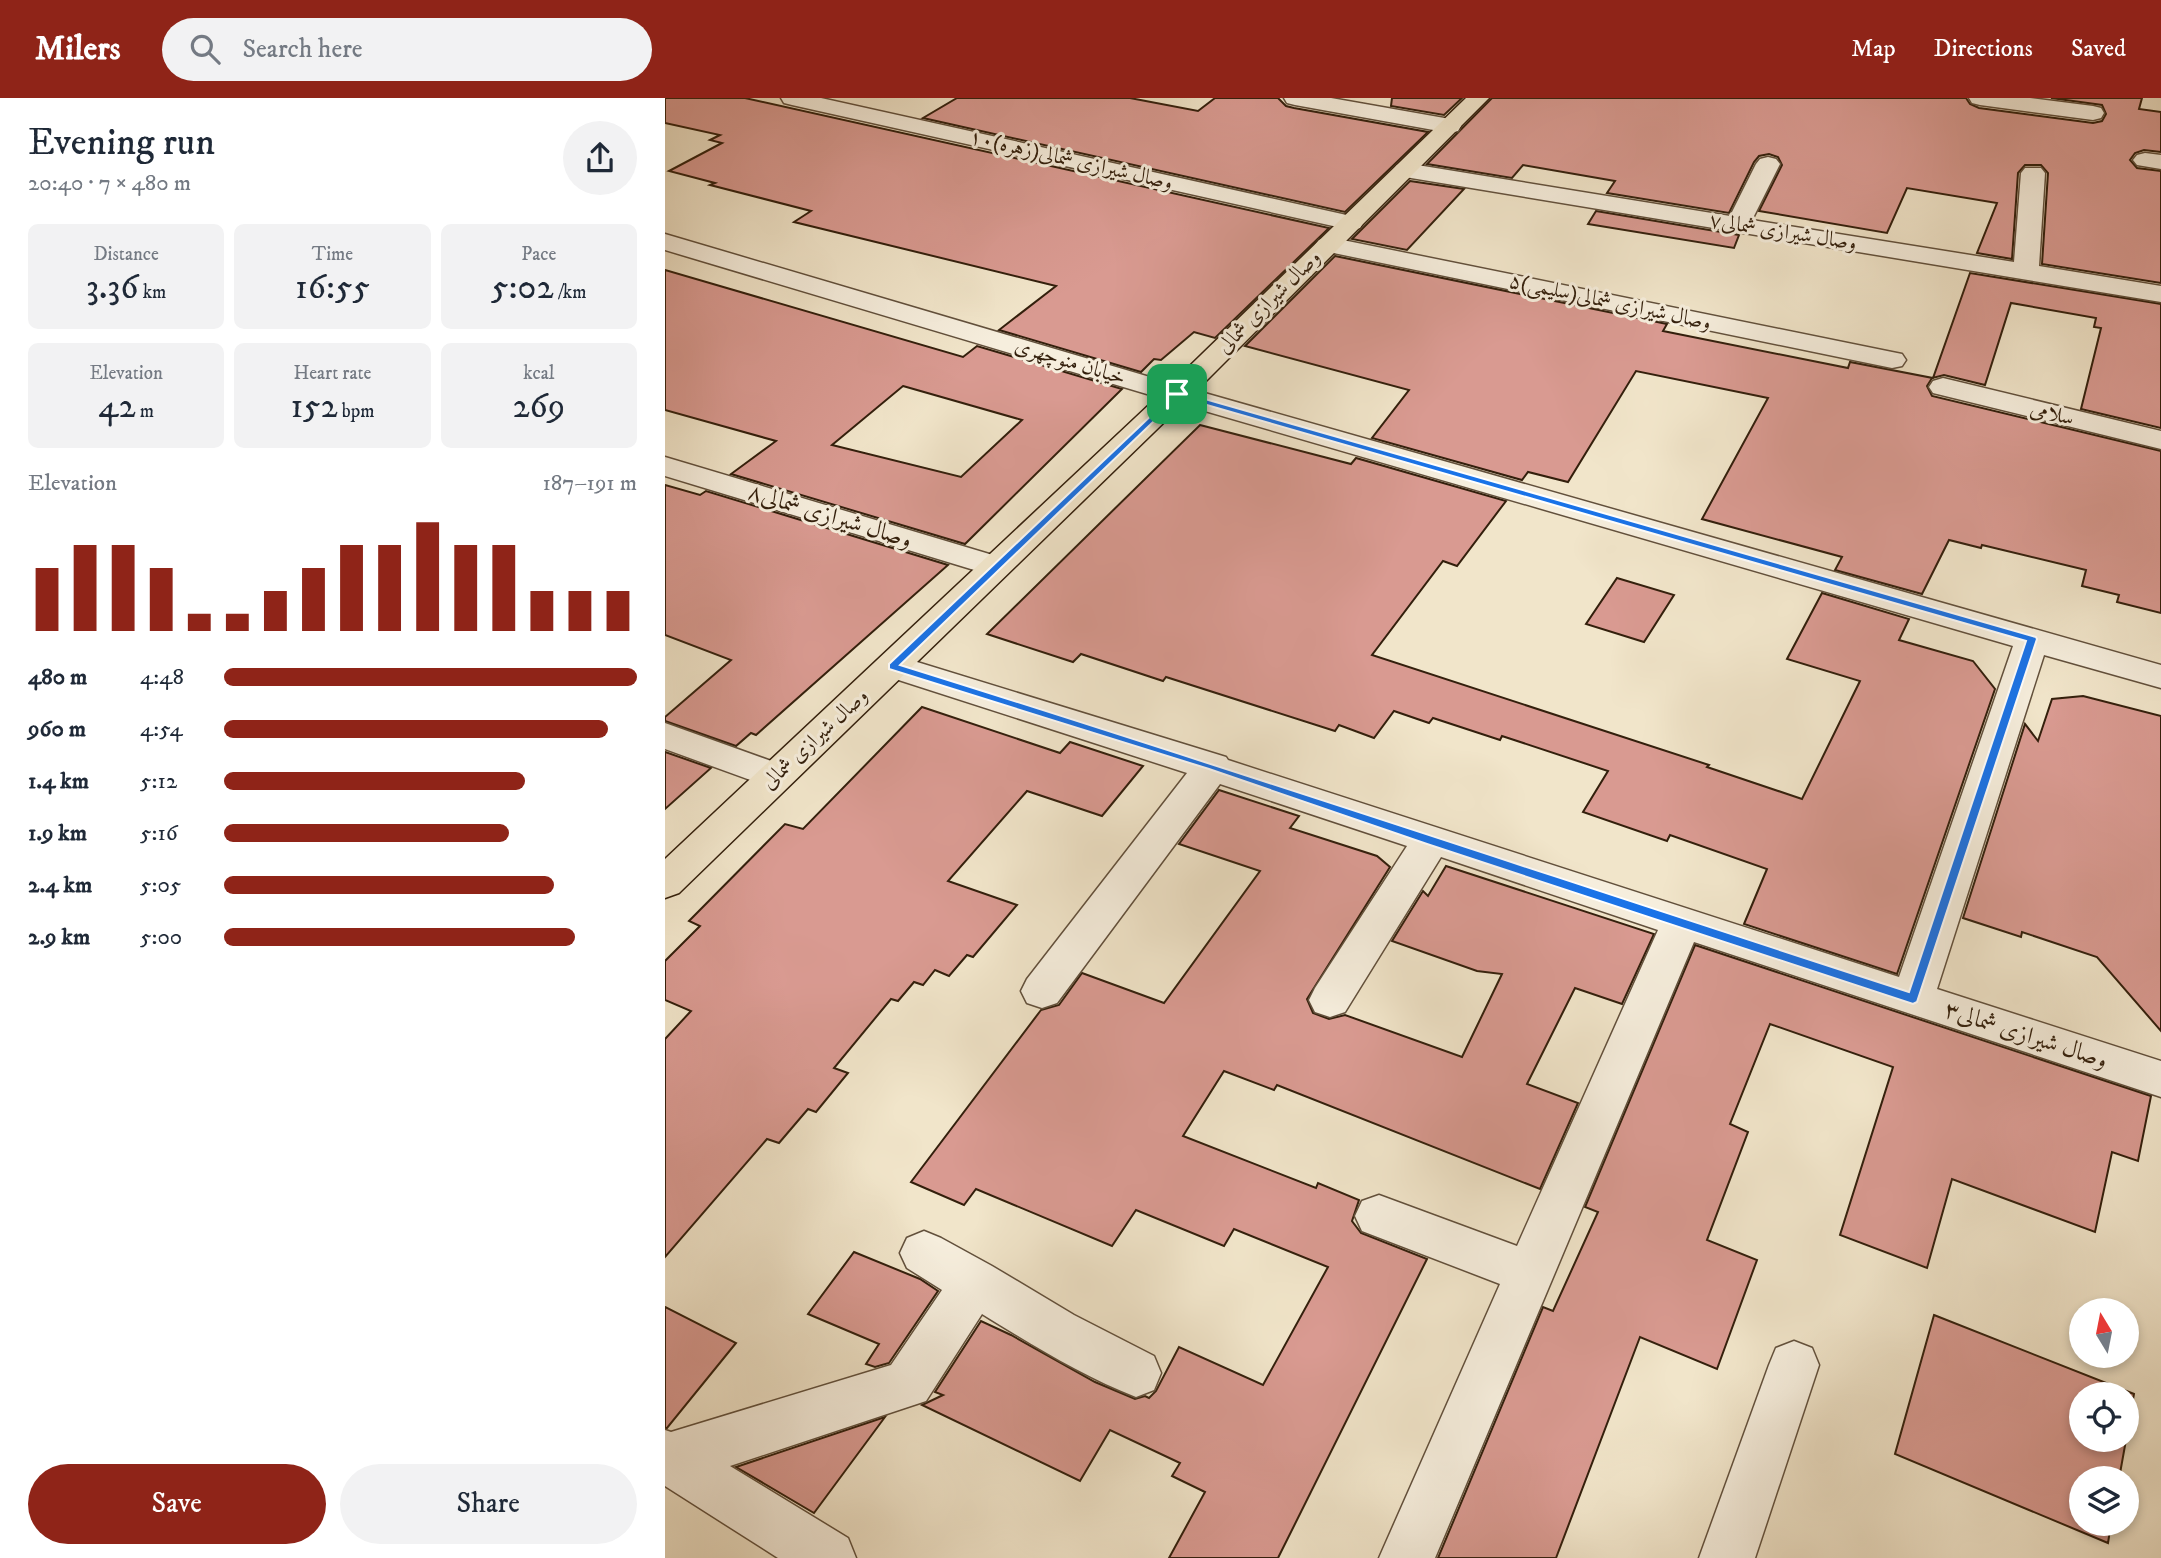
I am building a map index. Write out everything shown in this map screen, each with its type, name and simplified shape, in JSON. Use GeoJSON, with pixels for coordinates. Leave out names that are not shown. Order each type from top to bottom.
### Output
{"type":"FeatureCollection","features":[{"type":"Feature","properties":{"kind":"main road","name":"وصال شیرازی شمالی"},"geometry":{"type":"LineString","coordinates":[[665,883],[1177,394],[1478,98]]}},
{"type":"Feature","properties":{"kind":"street","name":"۱۰وصال شیرازی شمالی(زهره)"},"geometry":{"type":"LineString","coordinates":[[792,98],[1351,223]]}},
{"type":"Feature","properties":{"kind":"street"},"geometry":{"type":"LineString","coordinates":[[1295,98],[1450,126]]}},
{"type":"Feature","properties":{"kind":"street"},"geometry":{"type":"LineString","coordinates":[[1984,98],[2093,113]]}},
{"type":"Feature","properties":{"kind":"street"},"geometry":{"type":"LineString","coordinates":[[1738,225],[1769,164]]}},
{"type":"Feature","properties":{"kind":"street","name":"وصال شیرازی شمالی۷"},"geometry":{"type":"LineString","coordinates":[[1405,170],[2161,294]]}},
{"type":"Feature","properties":{"kind":"street"},"geometry":{"type":"LineString","coordinates":[[2026,271],[2033,173]]}},
{"type":"Feature","properties":{"kind":"street","name":"خیابان منوچهری"},"geometry":{"type":"LineString","coordinates":[[665,242],[1177,394],[2161,677]]}},
{"type":"Feature","properties":{"kind":"street","name":"۵وصال شیرازی شمالی(سلیمی)"},"geometry":{"type":"LineString","coordinates":[[1328,244],[1892,360]]}},
{"type":"Feature","properties":{"kind":"street","name":"سلامی"},"geometry":{"type":"LineString","coordinates":[[1944,387],[2161,440]]}},
{"type":"Feature","properties":{"kind":"street","name":"وصال شیرازی شمالی۸"},"geometry":{"type":"LineString","coordinates":[[665,466],[995,566]]}},
{"type":"Feature","properties":{"kind":"street"},"geometry":{"type":"LineString","coordinates":[[1913,999],[2032,639]]}},
{"type":"Feature","properties":{"kind":"street","name":"وصال شیرازی شمالی۳"},"geometry":{"type":"LineString","coordinates":[[892,666],[1213,766],[1681,924],[2161,1079]]}},
{"type":"Feature","properties":{"kind":"street"},"geometry":{"type":"LineString","coordinates":[[665,735],[775,776]]}},
{"type":"Feature","properties":{"kind":"street"},"geometry":{"type":"LineString","coordinates":[[1041,991],[1213,766]]}},
{"type":"Feature","properties":{"kind":"street"},"geometry":{"type":"LineString","coordinates":[[1330,1000],[1431,841]]}},
{"type":"Feature","properties":{"kind":"street"},"geometry":{"type":"LineString","coordinates":[[1407,1558],[1681,924]]}},
{"type":"Feature","properties":{"kind":"street"},"geometry":{"type":"LineString","coordinates":[[1379,1216],[1529,1273]]}},
{"type":"Feature","properties":{"kind":"street"},"geometry":{"type":"LineString","coordinates":[[924,1253],[1056,1332],[1136,1373]]}},
{"type":"Feature","properties":{"kind":"street"},"geometry":{"type":"LineString","coordinates":[[667,1457],[908,1384],[975,1282]]}},
{"type":"Feature","properties":{"kind":"street"},"geometry":{"type":"LineString","coordinates":[[1727,1558],[1794,1365]]}},
{"type":"Feature","properties":{"kind":"street"},"geometry":{"type":"LineString","coordinates":[[667,1457],[828,1558]]}},
{"type":"Feature","properties":{"kind":"building"},"geometry":{"type":"Polygon","coordinates":[[[665,98],[745,98],[1329,228],[1215,338],[1194,332],[1161,360],[1154,359],[1141,372],[999,330],[1056,286],[794,222],[811,211],[710,185],[715,183],[669,171],[722,143],[710,140],[720,135],[665,123],[665,98]]]}},
{"type":"Feature","properties":{"kind":"building"},"geometry":{"type":"Polygon","coordinates":[[[957,98],[1130,98],[1198,111],[1215,98],[1278,98],[1286,106],[1294,108],[1428,132],[1345,212],[923,118],[957,98]]]}},
{"type":"Feature","properties":{"kind":"building"},"geometry":{"type":"Polygon","coordinates":[[[1392,98],[1462,98],[1444,115],[1391,106],[1392,98]]]}},
{"type":"Feature","properties":{"kind":"building"},"geometry":{"type":"Polygon","coordinates":[[[1492,98],[1966,98],[1970,104],[1979,108],[2093,123],[2102,121],[2106,114],[2102,105],[2051,98],[2142,98],[2139,109],[2161,112],[2161,152],[2144,150],[2135,153],[2130,160],[2137,168],[2161,171],[2161,283],[2042,264],[2048,173],[2041,165],[2025,165],[2018,173],[2012,259],[1977,253],[1997,203],[1907,188],[1887,233],[1759,211],[1782,165],[1778,157],[1769,154],[1759,156],[1754,162],[1729,213],[1607,193],[1615,181],[1523,165],[1512,178],[1427,164],[1492,98]]]}},
{"type":"Feature","properties":{"kind":"building"},"geometry":{"type":"Polygon","coordinates":[[[1410,181],[1464,189],[1407,250],[1352,239],[1410,181]]]}},
{"type":"Feature","properties":{"kind":"building"},"geometry":{"type":"Polygon","coordinates":[[[1596,211],[1739,235],[1734,248],[1588,224],[1596,211]]]}},
{"type":"Feature","properties":{"kind":"building"},"geometry":{"type":"Polygon","coordinates":[[[1335,256],[1667,324],[1663,331],[1848,368],[1850,362],[1932,378],[1927,386],[1932,396],[2161,451],[2161,613],[2117,602],[2119,595],[2082,586],[2086,570],[1982,545],[1981,548],[1949,540],[1922,594],[1835,570],[1842,557],[1702,519],[1768,398],[1636,371],[1568,482],[1528,472],[1522,480],[1372,438],[1409,390],[1245,346],[1335,256]]]}},
{"type":"Feature","properties":{"kind":"building"},"geometry":{"type":"Polygon","coordinates":[[[665,270],[963,357],[977,346],[1122,389],[965,544],[731,474],[776,441],[665,410],[665,270]],[[903,386],[832,445],[961,477],[1022,420],[903,386]]]}},
{"type":"Feature","properties":{"kind":"building"},"geometry":{"type":"Polygon","coordinates":[[[1970,273],[2161,304],[2161,428],[2081,409],[2101,328],[2094,327],[2096,318],[2011,303],[1985,385],[1944,375],[1933,378],[1970,273]]]}},
{"type":"Feature","properties":{"kind":"building"},"geometry":{"type":"Polygon","coordinates":[[[1200,425],[1351,464],[1356,458],[1506,501],[1457,566],[1443,561],[1372,655],[1709,765],[1707,767],[1802,799],[1860,681],[1787,659],[1822,593],[1909,619],[1899,640],[1973,661],[1995,689],[1897,974],[1744,924],[1767,869],[1670,835],[1667,841],[1583,812],[1608,771],[1502,736],[1500,740],[1433,718],[1429,723],[1394,711],[1374,738],[1339,725],[1335,731],[1166,677],[1163,681],[1081,654],[1073,662],[987,634],[1200,425]]]}},
{"type":"Feature","properties":{"kind":"building"},"geometry":{"type":"Polygon","coordinates":[[[665,485],[700,495],[706,491],[948,565],[756,735],[751,733],[736,746],[665,721],[665,717],[731,660],[665,635],[665,485]]]}},
{"type":"Feature","properties":{"kind":"building"},"geometry":{"type":"Polygon","coordinates":[[[1617,578],[1674,595],[1644,642],[1586,624],[1617,578]]]}},
{"type":"Feature","properties":{"kind":"building"},"geometry":{"type":"Polygon","coordinates":[[[2083,696],[2161,716],[2161,1031],[2097,957],[2022,932],[2021,937],[1963,918],[2025,724],[2038,741],[2052,699],[2083,696]]]}},
{"type":"Feature","properties":{"kind":"building"},"geometry":{"type":"Polygon","coordinates":[[[922,707],[1060,753],[1070,742],[1143,766],[1102,816],[1027,791],[948,881],[1017,905],[973,957],[967,955],[949,976],[935,970],[923,985],[914,982],[898,1001],[891,999],[834,1068],[848,1073],[816,1112],[808,1109],[779,1143],[767,1139],[665,1257],[665,1039],[691,1011],[665,1000],[665,961],[700,926],[689,921],[785,824],[803,829],[922,707]]]}},
{"type":"Feature","properties":{"kind":"building"},"geometry":{"type":"Polygon","coordinates":[[[665,752],[711,768],[665,809],[665,752]]]}},
{"type":"Feature","properties":{"kind":"building"},"geometry":{"type":"Polygon","coordinates":[[[1219,790],[1299,816],[1290,828],[1377,856],[1390,867],[1307,999],[1313,1013],[1329,1019],[1345,1015],[1462,1057],[1502,974],[1477,971],[1392,941],[1423,891],[1428,896],[1446,866],[1654,934],[1622,1004],[1575,988],[1527,1084],[1578,1103],[1540,1189],[1277,1085],[1274,1090],[1224,1071],[1183,1136],[1316,1188],[1318,1183],[1359,1200],[1352,1221],[1361,1233],[1427,1259],[1278,1558],[1169,1558],[1205,1492],[1172,1476],[1180,1463],[1110,1430],[1080,1481],[922,1405],[943,1395],[935,1392],[981,1321],[1095,1382],[1135,1399],[1145,1396],[1149,1398],[1156,1391],[1179,1347],[1263,1385],[1328,1267],[1234,1229],[1224,1246],[1136,1210],[1112,1246],[976,1189],[964,1205],[911,1182],[1041,1010],[1059,1005],[1082,973],[1164,1003],[1260,871],[1179,844],[1219,790]]]}},
{"type":"Feature","properties":{"kind":"building"},"geometry":{"type":"Polygon","coordinates":[[[1695,945],[2151,1096],[2138,1161],[2112,1152],[2095,1232],[1952,1179],[1927,1268],[1840,1235],[1893,1067],[1770,1024],[1730,1124],[1748,1132],[1707,1240],[1757,1260],[1717,1369],[1640,1337],[1556,1558],[1438,1558],[1543,1307],[1553,1311],[1598,1212],[1585,1207],[1695,945]]]}},
{"type":"Feature","properties":{"kind":"building"},"geometry":{"type":"Polygon","coordinates":[[[854,1252],[920,1279],[938,1291],[889,1363],[875,1367],[866,1364],[879,1344],[808,1314],[854,1252]]]}},
{"type":"Feature","properties":{"kind":"building"},"geometry":{"type":"Polygon","coordinates":[[[665,1307],[736,1343],[667,1428],[665,1428],[665,1307]]]}},
{"type":"Feature","properties":{"kind":"building"},"geometry":{"type":"Polygon","coordinates":[[[1934,1315],[2104,1382],[2069,1382],[2069,1452],[2124,1452],[2121,1466],[2069,1466],[2069,1527],[1895,1454],[1934,1315]]]}},
{"type":"Feature","properties":{"kind":"building"},"geometry":{"type":"Polygon","coordinates":[[[885,1417],[814,1513],[736,1467],[885,1417]]]}},
{"type":"Feature","properties":{"kind":"building"},"geometry":{"type":"Polygon","coordinates":[[[2091,1536],[2109,1536],[2108,1543],[2091,1536]]]}},
{"type":"Feature","properties":{"kind":"route"},"geometry":{"type":"LineString","coordinates":[[1177,394],[2032,639],[1913,999],[1431,841],[1213,766],[892,666],[1177,394]]}}]}
